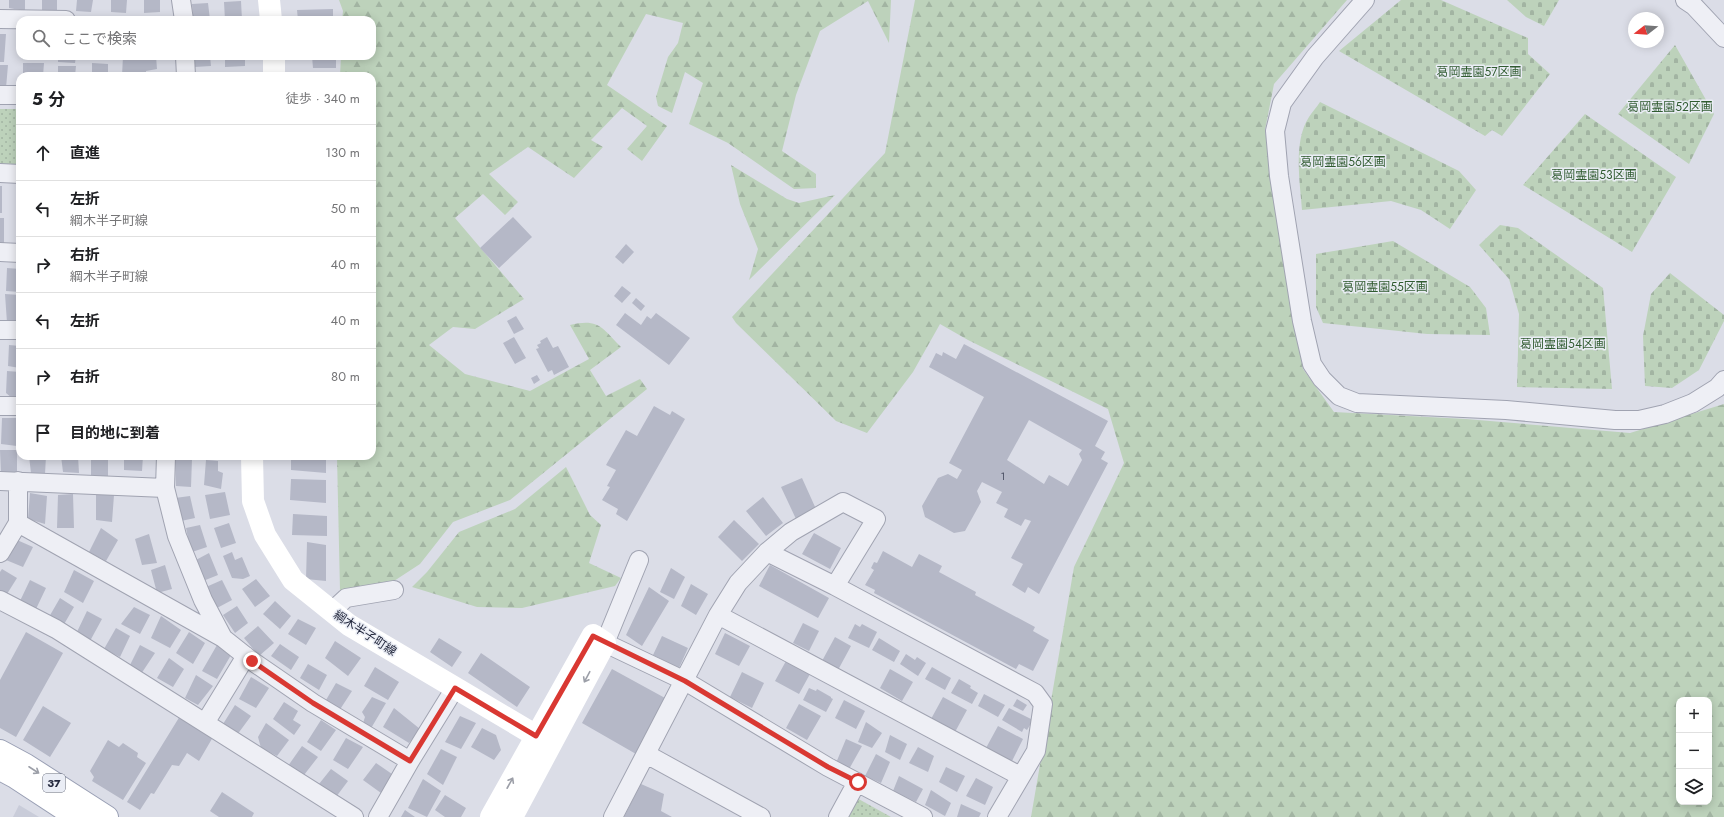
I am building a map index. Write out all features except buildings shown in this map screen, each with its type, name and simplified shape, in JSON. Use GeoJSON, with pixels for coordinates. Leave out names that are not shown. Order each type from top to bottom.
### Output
{"type":"FeatureCollection","features":[{"type":"Feature","properties":{"kind":"street"},"geometry":{"type":"LineString","coordinates":[[181,0],[183,16]]}},
{"type":"Feature","properties":{"kind":"street"},"geometry":{"type":"LineString","coordinates":[[269,0],[271,16]]}},
{"type":"Feature","properties":{"kind":"street"},"geometry":{"type":"LineString","coordinates":[[1365,0],[1315,57],[1282,103],[1275,132],[1279,176],[1302,321],[1312,364],[1322,379],[1339,396],[1357,403],[1506,410],[1615,420],[1639,420],[1665,414],[1693,403],[1717,388],[1724,380]]}},
{"type":"Feature","properties":{"kind":"street"},"geometry":{"type":"LineString","coordinates":[[1685,0],[1694,6],[1724,38]]}},
{"type":"Feature","properties":{"kind":"street"},"geometry":{"type":"LineString","coordinates":[[0,19],[16,19]]}},
{"type":"Feature","properties":{"kind":"street"},"geometry":{"type":"LineString","coordinates":[[185,60],[186,72]]}},
{"type":"Feature","properties":{"kind":"street"},"geometry":{"type":"LineString","coordinates":[[274,60],[274,72]]}},
{"type":"Feature","properties":{"kind":"street"},"geometry":{"type":"LineString","coordinates":[[0,95],[16,95]]}},
{"type":"Feature","properties":{"kind":"street"},"geometry":{"type":"LineString","coordinates":[[0,173],[16,174]]}},
{"type":"Feature","properties":{"kind":"street"},"geometry":{"type":"LineString","coordinates":[[0,252],[16,253]]}},
{"type":"Feature","properties":{"kind":"street"},"geometry":{"type":"LineString","coordinates":[[0,330],[16,330]]}},
{"type":"Feature","properties":{"kind":"street"},"geometry":{"type":"LineString","coordinates":[[0,406],[16,406]]}},
{"type":"Feature","properties":{"kind":"street"},"geometry":{"type":"LineString","coordinates":[[166,460],[165,488],[177,536],[203,600],[224,638]]}},
{"type":"Feature","properties":{"kind":"street","name":"綱木半子町線"},"geometry":{"type":"LineString","coordinates":[[252,460],[253,501],[265,535],[294,580],[349,625],[543,740]]}},
{"type":"Feature","properties":{"kind":"street"},"geometry":{"type":"LineString","coordinates":[[0,553],[18,523],[9,481],[165,488]]}},
{"type":"Feature","properties":{"kind":"street"},"geometry":{"type":"LineString","coordinates":[[612,817],[685,681],[718,614],[738,583],[767,552],[791,532],[843,502],[876,519],[835,586]]}},
{"type":"Feature","properties":{"kind":"street"},"geometry":{"type":"LineString","coordinates":[[18,523],[224,638],[246,656],[313,703],[410,761]]}},
{"type":"Feature","properties":{"kind":"street"},"geometry":{"type":"LineString","coordinates":[[767,552],[835,586],[1035,693],[1043,704],[1036,751],[997,817]]}},
{"type":"Feature","properties":{"kind":"street"},"geometry":{"type":"LineString","coordinates":[[491,817],[543,740],[605,643],[639,560]]}},
{"type":"Feature","properties":{"kind":"street"},"geometry":{"type":"LineString","coordinates":[[332,611],[346,598],[394,590]]}},
{"type":"Feature","properties":{"kind":"street"},"geometry":{"type":"LineString","coordinates":[[0,600],[56,629],[354,817]]}},
{"type":"Feature","properties":{"kind":"street"},"geometry":{"type":"LineString","coordinates":[[718,614],[1020,776]]}},
{"type":"Feature","properties":{"kind":"street"},"geometry":{"type":"LineString","coordinates":[[605,643],[685,681],[828,767],[923,817]]}},
{"type":"Feature","properties":{"kind":"street"},"geometry":{"type":"LineString","coordinates":[[205,723],[246,656]]}},
{"type":"Feature","properties":{"kind":"street"},"geometry":{"type":"LineString","coordinates":[[378,817],[410,761],[455,688]]}},
{"type":"Feature","properties":{"kind":"street"},"geometry":{"type":"LineString","coordinates":[[512,817],[543,740]]}},
{"type":"Feature","properties":{"kind":"street","name":"37"},"geometry":{"type":"LineString","coordinates":[[0,751],[26,765],[107,817]]}},
{"type":"Feature","properties":{"kind":"street"},"geometry":{"type":"LineString","coordinates":[[646,754],[761,817]]}},
{"type":"Feature","properties":{"kind":"street","name":"37"},"geometry":{"type":"LineString","coordinates":[[0,769],[15,777],[76,817]]}},
{"type":"Feature","properties":{"kind":"street"},"geometry":{"type":"LineString","coordinates":[[838,817],[858,782]]}},
{"type":"Feature","properties":{"kind":"shaded area"},"geometry":{"type":"Polygon","coordinates":[[[19,805],[39,817],[13,817],[19,805]]]}},
{"type":"Feature","properties":{"kind":"green space"},"geometry":{"type":"Polygon","coordinates":[[[339,0],[891,0],[889,43],[868,1],[820,31],[796,95],[782,151],[816,174],[816,188],[794,189],[728,143],[689,124],[703,83],[685,72],[672,113],[658,106],[656,97],[668,57],[678,43],[683,23],[646,14],[607,85],[667,126],[642,161],[627,149],[647,126],[622,108],[591,140],[603,147],[574,178],[528,147],[489,174],[518,202],[505,215],[483,194],[455,218],[524,299],[475,329],[453,327],[429,345],[465,374],[530,391],[589,359],[570,325],[580,323],[594,324],[604,330],[621,347],[590,370],[606,396],[640,379],[647,389],[510,500],[453,522],[420,564],[394,581],[340,591],[337,460],[376,460],[376,72],[340,72],[341,60],[376,60],[376,16],[342,16],[343,11],[339,0]]]}},
{"type":"Feature","properties":{"kind":"green space"},"geometry":{"type":"Polygon","coordinates":[[[915,0],[1347,0],[1274,84],[1265,130],[1303,369],[1334,412],[1466,419],[1630,433],[1724,404],[1724,817],[1031,817],[1074,567],[1124,463],[1108,409],[968,340],[940,324],[913,372],[867,433],[836,421],[736,323],[732,317],[885,153],[915,0]]]}},
{"type":"Feature","properties":{"kind":"green space","name":"葛岡霊園57区画"},"geometry":{"type":"Polygon","coordinates":[[[1401,0],[1441,0],[1528,38],[1528,54],[1550,74],[1502,136],[1492,130],[1485,136],[1339,51],[1401,0]]]}},
{"type":"Feature","properties":{"kind":"green space"},"geometry":{"type":"Polygon","coordinates":[[[1507,0],[1559,0],[1544,26],[1526,17],[1507,0]]]}},
{"type":"Feature","properties":{"kind":"green space","name":"葛岡霊園52区画"},"geometry":{"type":"Polygon","coordinates":[[[1675,45],[1714,114],[1689,164],[1618,114],[1675,45]]]}},
{"type":"Feature","properties":{"kind":"green space","name":"葛岡霊園56区画"},"geometry":{"type":"Polygon","coordinates":[[[1320,102],[1459,171],[1476,190],[1450,229],[1421,210],[1391,201],[1302,210],[1299,175],[1299,150],[1301,138],[1309,117],[1320,102]]]}},
{"type":"Feature","properties":{"kind":"green space"},"geometry":{"type":"Polygon","coordinates":[[[0,109],[16,109],[16,166],[0,165],[0,109]]]}},
{"type":"Feature","properties":{"kind":"green space","name":"葛岡霊園53区画"},"geometry":{"type":"Polygon","coordinates":[[[1585,114],[1676,177],[1632,252],[1523,185],[1585,114]]]}},
{"type":"Feature","properties":{"kind":"green space"},"geometry":{"type":"Polygon","coordinates":[[[731,165],[787,199],[799,203],[835,195],[749,280],[758,249],[740,204],[731,165]]]}},
{"type":"Feature","properties":{"kind":"green space","name":"葛岡霊園54区画"},"geometry":{"type":"Polygon","coordinates":[[[1500,225],[1518,228],[1603,288],[1612,389],[1517,387],[1519,314],[1509,279],[1479,245],[1500,225]]]}},
{"type":"Feature","properties":{"kind":"green space","name":"葛岡霊園55区画"},"geometry":{"type":"Polygon","coordinates":[[[1393,241],[1470,287],[1486,308],[1490,335],[1427,334],[1323,323],[1316,307],[1316,254],[1393,241]]]}},
{"type":"Feature","properties":{"kind":"green space"},"geometry":{"type":"Polygon","coordinates":[[[1670,273],[1724,315],[1724,321],[1699,370],[1672,388],[1645,386],[1643,336],[1651,294],[1670,273]]]}},
{"type":"Feature","properties":{"kind":"green space"},"geometry":{"type":"Polygon","coordinates":[[[566,467],[590,515],[601,525],[589,563],[621,578],[615,586],[522,608],[477,607],[412,587],[427,572],[459,532],[515,509],[566,467]]]}},
{"type":"Feature","properties":{"kind":"green space"},"geometry":{"type":"Polygon","coordinates":[[[855,797],[891,817],[844,817],[855,797]]]}},
{"type":"Feature","properties":{"kind":"route"},"geometry":{"type":"LineString","coordinates":[[252,661],[313,703],[410,761],[455,688],[536,736],[593,636],[685,681],[828,767],[858,782]]}}]}
